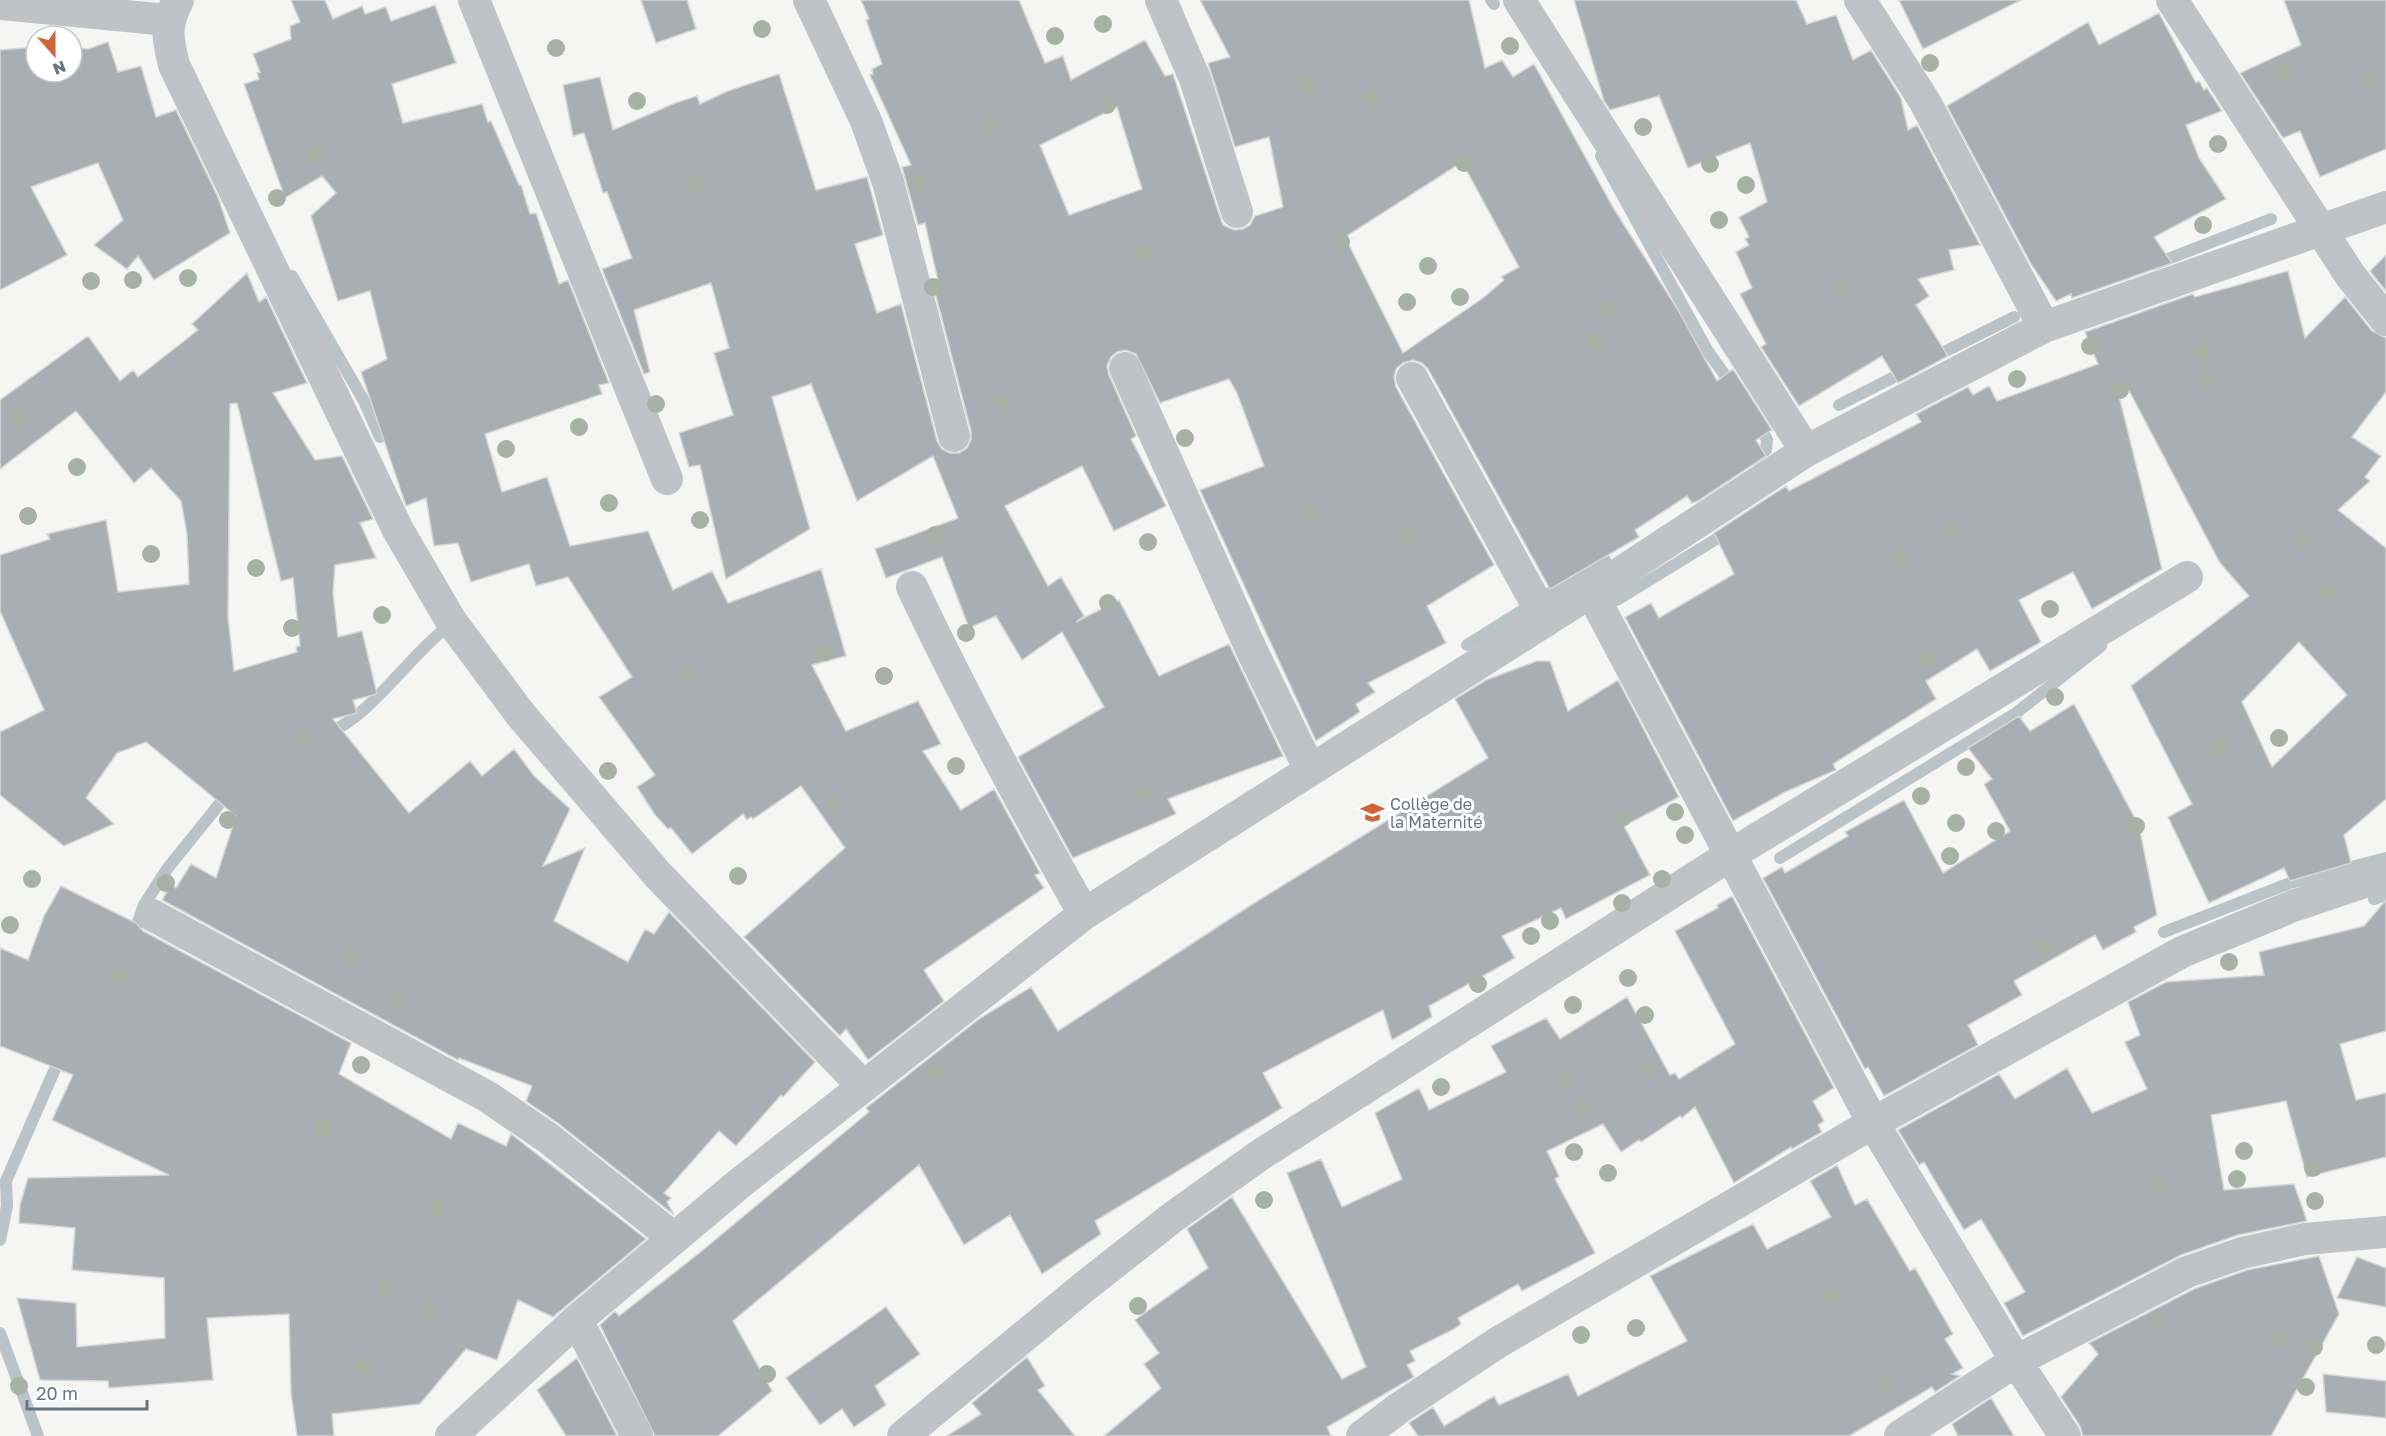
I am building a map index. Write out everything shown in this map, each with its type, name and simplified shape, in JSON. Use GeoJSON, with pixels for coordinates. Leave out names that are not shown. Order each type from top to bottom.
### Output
{"type":"FeatureCollection","features":[{"type":"Feature","properties":{"kind":"street"},"geometry":{"type":"LineString","coordinates":[[474,0],[667,479]]}},
{"type":"Feature","properties":{"kind":"street"},"geometry":{"type":"LineString","coordinates":[[809,0],[854,92],[888,182],[954,436]]}},
{"type":"Feature","properties":{"kind":"street"},"geometry":{"type":"LineString","coordinates":[[1161,0],[1195,80],[1237,212]]}},
{"type":"Feature","properties":{"kind":"street"},"geometry":{"type":"LineString","coordinates":[[1519,0],[1806,451]]}},
{"type":"Feature","properties":{"kind":"street"},"geometry":{"type":"LineString","coordinates":[[1860,0],[1925,102],[2044,327]]}},
{"type":"Feature","properties":{"kind":"street"},"geometry":{"type":"LineString","coordinates":[[2172,0],[2350,275],[2386,320]]}},
{"type":"Feature","properties":{"kind":"street"},"geometry":{"type":"LineString","coordinates":[[9,3],[173,10],[168,40],[174,65],[398,530],[451,621],[521,715],[658,875],[863,1086]]}},
{"type":"Feature","properties":{"kind":"street"},"geometry":{"type":"LineString","coordinates":[[451,1436],[577,1320],[740,1182],[1084,914],[1546,621],[1806,451],[2044,327],[2386,207]]}},
{"type":"Feature","properties":{"kind":"street"},"geometry":{"type":"LineString","coordinates":[[1125,368],[1252,651],[1310,770]]}},
{"type":"Feature","properties":{"kind":"street"},"geometry":{"type":"LineString","coordinates":[[1412,378],[1546,621]]}},
{"type":"Feature","properties":{"kind":"street"},"geometry":{"type":"LineString","coordinates":[[903,1436],[1084,1287],[1173,1217],[1260,1155],[1732,854],[2187,577]]}},
{"type":"Feature","properties":{"kind":"street"},"geometry":{"type":"LineString","coordinates":[[912,587],[990,748],[1084,914]]}},
{"type":"Feature","properties":{"kind":"street"},"geometry":{"type":"LineString","coordinates":[[1591,592],[1874,1123],[2016,1361],[2066,1436]]}},
{"type":"Feature","properties":{"kind":"street"},"geometry":{"type":"LineString","coordinates":[[1362,1436],[1399,1408],[1497,1343],[1874,1123],[2182,951],[2292,906],[2386,875]]}},
{"type":"Feature","properties":{"kind":"street"},"geometry":{"type":"LineString","coordinates":[[152,915],[488,1097],[548,1138],[674,1238]]}},
{"type":"Feature","properties":{"kind":"street"},"geometry":{"type":"LineString","coordinates":[[1900,1436],[2016,1361],[2187,1272],[2242,1253],[2305,1239],[2386,1232]]}},
{"type":"Feature","properties":{"kind":"street"},"geometry":{"type":"LineString","coordinates":[[577,1320],[636,1436]]}},
{"type":"Feature","properties":{"kind":"building"},"geometry":{"type":"Polygon","coordinates":[[[291,0],[325,0],[333,19],[362,6],[365,14],[386,7],[391,21],[435,5],[456,63],[392,84],[403,123],[482,104],[488,122],[491,121],[519,185],[521,185],[530,214],[536,213],[559,284],[568,280],[609,383],[599,385],[602,394],[485,434],[502,492],[547,477],[570,546],[648,531],[673,590],[712,571],[728,603],[821,569],[846,656],[812,665],[846,731],[918,701],[941,744],[923,751],[961,810],[994,789],[1040,873],[1035,875],[1044,888],[924,970],[944,1001],[868,1060],[846,1029],[840,1036],[744,937],[845,848],[801,786],[753,819],[751,817],[747,820],[743,814],[692,854],[671,828],[668,829],[655,815],[637,787],[655,775],[599,697],[632,677],[568,577],[536,586],[529,564],[471,582],[458,543],[434,546],[426,498],[406,506],[361,372],[387,359],[370,291],[338,301],[311,216],[336,193],[322,176],[285,198],[244,84],[259,79],[257,73],[260,72],[253,54],[291,39],[290,26],[300,22],[291,0]]]}},
{"type":"Feature","properties":{"kind":"building"},"geometry":{"type":"Polygon","coordinates":[[[641,0],[687,0],[696,29],[656,43],[641,0]]]}},
{"type":"Feature","properties":{"kind":"building"},"geometry":{"type":"Polygon","coordinates":[[[861,0],[1019,0],[1045,63],[1063,56],[1071,80],[1145,40],[1165,76],[1173,74],[1223,225],[1234,230],[1250,225],[1255,216],[1283,207],[1269,137],[1235,147],[1208,63],[1230,57],[1200,0],[1469,0],[1485,68],[1502,60],[1513,77],[1534,64],[1614,209],[1678,310],[1717,381],[1733,369],[1772,430],[1756,440],[1766,456],[1698,501],[1692,503],[1687,496],[1635,530],[1639,537],[1550,589],[1428,369],[1422,363],[1413,360],[1403,363],[1396,369],[1394,377],[1396,387],[1494,565],[1427,606],[1446,643],[1368,683],[1375,692],[1356,704],[1360,712],[1316,741],[1200,490],[1264,466],[1237,393],[1229,379],[1160,403],[1136,354],[1126,350],[1117,352],[1111,357],[1107,366],[1109,375],[1136,436],[1131,439],[1166,506],[1114,531],[1082,466],[1005,506],[1048,586],[1061,577],[1084,616],[1076,622],[1119,600],[1159,676],[1229,644],[1283,756],[1168,799],[1176,814],[1073,858],[1018,757],[1104,707],[1062,632],[1022,660],[996,616],[969,628],[942,557],[886,578],[875,549],[958,518],[933,456],[857,501],[811,384],[772,397],[810,529],[726,579],[700,465],[689,467],[679,433],[733,415],[714,353],[729,348],[711,283],[634,310],[650,372],[644,374],[602,269],[632,258],[607,192],[603,193],[584,133],[573,136],[563,85],[600,77],[613,130],[675,103],[697,96],[700,104],[728,91],[779,74],[816,190],[867,177],[883,235],[855,244],[877,313],[901,304],[937,441],[942,449],[950,453],[959,453],[967,448],[971,440],[971,431],[935,292],[940,290],[925,223],[918,225],[902,167],[911,165],[870,75],[873,74],[872,69],[882,64],[866,20],[869,19],[861,0]],[[1117,107],[1040,145],[1069,215],[1142,189],[1117,107]],[[1462,162],[1345,237],[1403,353],[1483,298],[1504,280],[1501,277],[1519,267],[1462,162]]]}},
{"type":"Feature","properties":{"kind":"building"},"geometry":{"type":"Polygon","coordinates":[[[1574,0],[1796,0],[1807,24],[1836,15],[1853,60],[1871,50],[1901,98],[1908,130],[1917,125],[1980,245],[1949,250],[1954,270],[1918,279],[1929,296],[1916,305],[1948,356],[1898,383],[1882,356],[1799,406],[1761,347],[1766,344],[1740,294],[1752,288],[1736,252],[1749,245],[1745,239],[1749,237],[1739,217],[1767,202],[1750,143],[1688,168],[1659,96],[1610,110],[1604,101],[1574,0]]]}},
{"type":"Feature","properties":{"kind":"building"},"geometry":{"type":"Polygon","coordinates":[[[1899,0],[2021,0],[1923,49],[1899,0]]]}},
{"type":"Feature","properties":{"kind":"building"},"geometry":{"type":"Polygon","coordinates":[[[2284,0],[2386,0],[2386,149],[2320,177],[2300,131],[2283,138],[2240,73],[2301,45],[2284,0]]]}},
{"type":"Feature","properties":{"kind":"building"},"geometry":{"type":"Polygon","coordinates":[[[2159,13],[2196,83],[2199,81],[2204,90],[2207,88],[2222,111],[2186,125],[2199,158],[2226,199],[2154,237],[2172,263],[2072,298],[2071,294],[2056,301],[2031,264],[1947,106],[2088,22],[2099,45],[2159,13]]]}},
{"type":"Feature","properties":{"kind":"building"},"geometry":{"type":"Polygon","coordinates":[[[108,42],[118,72],[141,66],[156,117],[176,110],[218,197],[230,233],[154,280],[138,256],[127,269],[94,245],[123,220],[98,163],[31,187],[67,255],[0,290],[0,50],[24,48],[24,84],[84,84],[84,49],[108,42]]]}},
{"type":"Feature","properties":{"kind":"building"},"geometry":{"type":"Polygon","coordinates":[[[2386,255],[2386,291],[2370,271],[2386,255]]]}},
{"type":"Feature","properties":{"kind":"building"},"geometry":{"type":"Polygon","coordinates":[[[2288,271],[2305,338],[2345,297],[2372,331],[2386,338],[2386,392],[2352,437],[2381,456],[2365,477],[2370,481],[2338,510],[2386,548],[2386,799],[2344,835],[2351,863],[2290,881],[2284,868],[2209,903],[2168,817],[2192,804],[2131,686],[2249,596],[2220,563],[2126,385],[2117,388],[2162,569],[2092,609],[2073,572],[2019,600],[2041,642],[1990,671],[1977,649],[1926,681],[1936,699],[1833,764],[1836,770],[1785,792],[1733,821],[1625,617],[1651,603],[1659,618],[1734,574],[1714,533],[1786,486],[1789,491],[1921,422],[1916,414],[1968,387],[1973,395],[1989,386],[1997,401],[2098,364],[2085,332],[2193,294],[2195,297],[2288,271]],[[2299,642],[2242,702],[2272,767],[2347,695],[2299,642]]]}},
{"type":"Feature","properties":{"kind":"building"},"geometry":{"type":"Polygon","coordinates":[[[247,273],[259,302],[266,297],[307,383],[273,393],[315,460],[342,456],[373,519],[360,523],[376,558],[335,565],[333,593],[338,637],[362,631],[377,694],[353,700],[357,713],[333,719],[409,813],[470,761],[482,776],[514,749],[534,776],[570,809],[543,866],[585,848],[554,921],[628,962],[645,929],[654,934],[669,912],[815,1062],[783,1097],[781,1095],[736,1146],[719,1131],[664,1193],[671,1198],[667,1202],[674,1215],[559,1124],[526,1101],[532,1086],[459,1058],[458,1060],[162,900],[171,885],[176,888],[191,864],[216,878],[236,816],[146,742],[117,753],[86,798],[114,824],[64,846],[0,795],[0,732],[44,710],[0,611],[0,555],[50,539],[47,534],[106,520],[118,592],[189,584],[187,534],[181,501],[151,468],[134,483],[76,411],[0,469],[0,400],[88,336],[120,381],[133,370],[138,377],[198,330],[192,324],[247,273]],[[237,403],[230,404],[228,617],[234,671],[297,652],[296,647],[300,646],[293,578],[281,581],[237,403]]]}},
{"type":"Feature","properties":{"kind":"building"},"geometry":{"type":"Polygon","coordinates":[[[1537,661],[1550,661],[1568,711],[1618,680],[1679,797],[1624,826],[1650,875],[1566,919],[1561,908],[1502,936],[1515,958],[1429,1006],[1432,1017],[1392,1040],[1383,1010],[1263,1073],[1282,1108],[1095,1221],[1101,1234],[1042,1274],[1010,1215],[964,1245],[919,1165],[733,1321],[772,1391],[718,1436],[655,1436],[600,1325],[615,1311],[619,1316],[698,1254],[869,1112],[866,1108],[979,1019],[1031,987],[1058,1031],[1248,907],[1488,758],[1455,699],[1486,680],[1537,661]]]}},
{"type":"Feature","properties":{"kind":"building"},"geometry":{"type":"Polygon","coordinates":[[[2074,704],[2139,826],[2157,915],[2134,927],[2136,932],[2103,950],[2095,935],[2014,981],[2022,995],[1968,1025],[1978,1045],[1884,1096],[1868,1067],[1865,1069],[1763,878],[1782,867],[1785,873],[1848,836],[1845,832],[1904,800],[1943,873],[2010,831],[1984,784],[1992,779],[1968,748],[2019,716],[2030,731],[2074,704]]]}},
{"type":"Feature","properties":{"kind":"building"},"geometry":{"type":"Polygon","coordinates":[[[61,886],[136,923],[143,931],[351,1043],[339,1074],[451,1139],[458,1123],[506,1146],[511,1134],[646,1239],[553,1317],[518,1300],[497,1360],[466,1349],[420,1404],[332,1414],[334,1436],[297,1436],[291,1393],[289,1314],[207,1318],[213,1380],[109,1388],[108,1381],[40,1380],[17,1298],[76,1303],[77,1347],[165,1338],[164,1278],[72,1270],[75,1228],[19,1223],[20,1205],[28,1178],[169,1175],[52,1120],[73,1075],[0,1046],[0,948],[28,960],[44,916],[61,886]]]}},
{"type":"Feature","properties":{"kind":"building"},"geometry":{"type":"Polygon","coordinates":[[[1732,896],[1834,1088],[1813,1101],[1824,1121],[1818,1125],[1822,1132],[1792,1149],[1791,1147],[1734,1183],[1695,1107],[1682,1118],[1680,1116],[1641,1142],[1639,1140],[1621,1152],[1603,1124],[1547,1151],[1559,1176],[1555,1179],[1595,1253],[1522,1291],[1518,1284],[1458,1318],[1461,1324],[1454,1329],[1410,1351],[1415,1361],[1407,1365],[1414,1377],[1327,1427],[1331,1436],[1104,1436],[1161,1388],[1144,1364],[1159,1353],[1135,1320],[1208,1268],[1187,1229],[1232,1197],[1342,1379],[1366,1367],[1287,1173],[1321,1159],[1342,1207],[1402,1179],[1375,1113],[1419,1088],[1429,1110],[1506,1072],[1491,1046],[1546,1018],[1560,1039],[1627,997],[1670,1075],[1675,1073],[1679,1079],[1735,1044],[1675,931],[1718,908],[1717,905],[1732,896]]]}},
{"type":"Feature","properties":{"kind":"building"},"geometry":{"type":"Polygon","coordinates":[[[2386,900],[2386,1031],[2340,1044],[2356,1100],[2386,1093],[2386,1157],[2307,1177],[2286,1101],[2211,1115],[2224,1190],[2294,1184],[2307,1221],[2238,1235],[2181,1255],[2023,1336],[2004,1303],[2025,1292],[1981,1219],[1964,1230],[1924,1162],[1919,1165],[1898,1130],[1999,1074],[2015,1099],[2067,1068],[2092,1113],[2147,1089],[2125,1042],[2140,1035],[2128,1002],[2166,982],[2264,975],[2259,952],[2364,926],[2386,900]]]}},
{"type":"Feature","properties":{"kind":"building"},"geometry":{"type":"Polygon","coordinates":[[[1837,1165],[1855,1205],[1867,1199],[1910,1271],[1915,1268],[1953,1334],[1945,1339],[1963,1368],[1952,1374],[1960,1376],[1935,1392],[1932,1387],[1849,1436],[1418,1436],[1409,1423],[1433,1407],[1444,1426],[1494,1396],[1499,1405],[1568,1374],[1578,1396],[1687,1341],[1650,1276],[1753,1224],[1767,1249],[1831,1217],[1810,1181],[1837,1165]]]}},
{"type":"Feature","properties":{"kind":"building"},"geometry":{"type":"Polygon","coordinates":[[[2319,1256],[2339,1314],[2271,1436],[2083,1436],[2080,1426],[2061,1397],[2098,1354],[2089,1343],[2194,1289],[2247,1270],[2319,1256]]]}},
{"type":"Feature","properties":{"kind":"building"},"geometry":{"type":"Polygon","coordinates":[[[2357,1257],[2386,1268],[2386,1307],[2337,1298],[2357,1257]]]}},
{"type":"Feature","properties":{"kind":"building"},"geometry":{"type":"Polygon","coordinates":[[[886,1307],[920,1354],[875,1386],[886,1405],[854,1427],[842,1409],[820,1425],[786,1378],[886,1307]]]}},
{"type":"Feature","properties":{"kind":"building"},"geometry":{"type":"Polygon","coordinates":[[[1027,1357],[1045,1386],[1038,1390],[1075,1436],[947,1436],[981,1414],[972,1403],[1027,1357]]]}},
{"type":"Feature","properties":{"kind":"building"},"geometry":{"type":"Polygon","coordinates":[[[577,1358],[617,1436],[566,1436],[537,1390],[577,1358]]]}},
{"type":"Feature","properties":{"kind":"building"},"geometry":{"type":"Polygon","coordinates":[[[2323,1374],[2386,1381],[2386,1418],[2326,1412],[2323,1374]]]}},
{"type":"Feature","properties":{"kind":"building"},"geometry":{"type":"Polygon","coordinates":[[[1991,1398],[2014,1436],[1958,1436],[1952,1424],[1991,1398]]]}},
{"type":"Feature","properties":{"kind":"waterway"},"geometry":{"type":"LineString","coordinates":[[1491,0],[1494,4]]}},
{"type":"Feature","properties":{"kind":"waterway"},"geometry":{"type":"LineString","coordinates":[[1601,156],[1707,350],[1734,388]]}},
{"type":"Feature","properties":{"kind":"waterway"},"geometry":{"type":"LineString","coordinates":[[2155,264],[2271,219]]}},
{"type":"Feature","properties":{"kind":"waterway"},"geometry":{"type":"LineString","coordinates":[[292,276],[364,401],[380,437]]}},
{"type":"Feature","properties":{"kind":"waterway"},"geometry":{"type":"LineString","coordinates":[[1932,358],[2014,317]]}},
{"type":"Feature","properties":{"kind":"waterway"},"geometry":{"type":"LineString","coordinates":[[1839,405],[1908,370]]}},
{"type":"Feature","properties":{"kind":"waterway"},"geometry":{"type":"LineString","coordinates":[[1751,460],[1766,450],[1767,440],[1758,422]]}},
{"type":"Feature","properties":{"kind":"waterway"},"geometry":{"type":"LineString","coordinates":[[1617,600],[1731,530]]}},
{"type":"Feature","properties":{"kind":"waterway"},"geometry":{"type":"LineString","coordinates":[[1537,601],[1605,560]]}},
{"type":"Feature","properties":{"kind":"waterway"},"geometry":{"type":"LineString","coordinates":[[1467,645],[1534,603]]}},
{"type":"Feature","properties":{"kind":"waterway"},"geometry":{"type":"LineString","coordinates":[[326,733],[357,716],[446,628]]}},
{"type":"Feature","properties":{"kind":"waterway"},"geometry":{"type":"LineString","coordinates":[[1780,858],[2016,713],[2101,646]]}},
{"type":"Feature","properties":{"kind":"waterway"},"geometry":{"type":"LineString","coordinates":[[132,939],[144,905],[167,869],[229,792]]}},
{"type":"Feature","properties":{"kind":"waterway"},"geometry":{"type":"LineString","coordinates":[[2164,932],[2290,883],[2386,858]]}},
{"type":"Feature","properties":{"kind":"waterway"},"geometry":{"type":"LineString","coordinates":[[2373,889],[2374,899],[2386,895]]}},
{"type":"Feature","properties":{"kind":"waterway"},"geometry":{"type":"LineString","coordinates":[[0,1240],[7,1206],[6,1181],[62,1053]]}},
{"type":"Feature","properties":{"kind":"waterway"},"geometry":{"type":"LineString","coordinates":[[0,1333],[38,1436]]}},
{"type":"Feature","properties":{"kind":"place","name":"Collège de la Maternité"},"geometry":{"type":"Point","coordinates":[1372,813]}}]}
